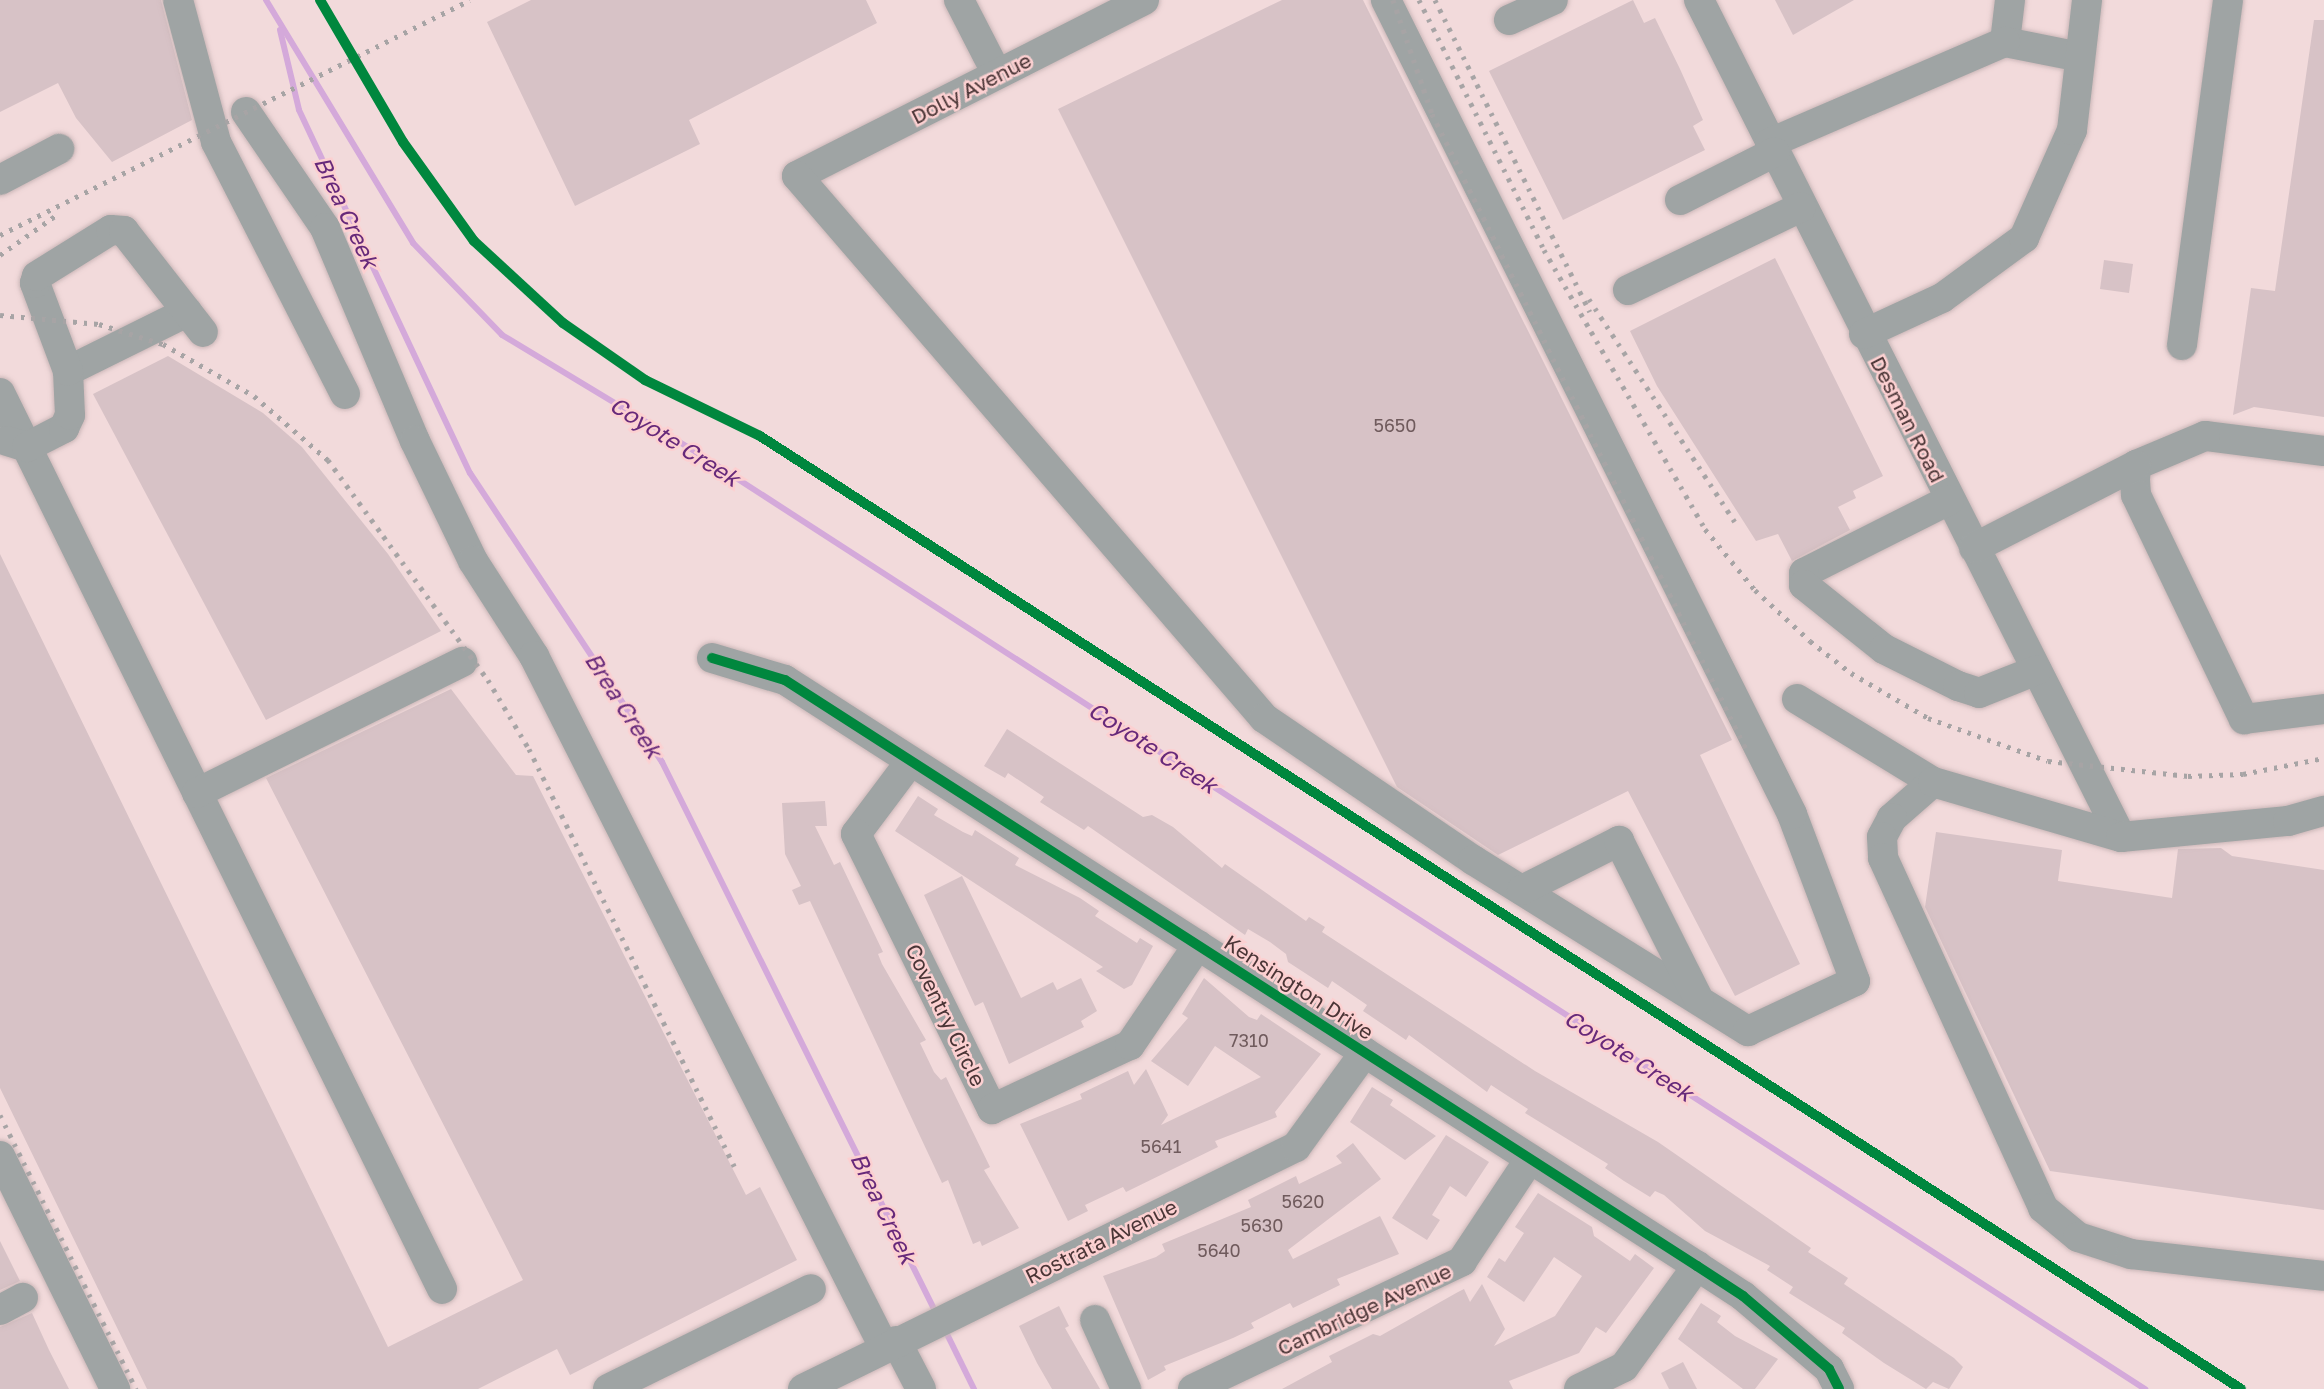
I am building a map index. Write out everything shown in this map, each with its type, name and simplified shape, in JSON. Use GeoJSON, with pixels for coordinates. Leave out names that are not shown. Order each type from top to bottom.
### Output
{"type":"FeatureCollection","features":[{"type":"Feature","properties":{"kind":"street"},"geometry":{"type":"LineString","coordinates":[[178,0],[216,142],[345,394]]}},
{"type":"Feature","properties":{"kind":"street"},"geometry":{"type":"LineString","coordinates":[[959,0],[997,74]]}},
{"type":"Feature","properties":{"kind":"street","name":"Dolly Avenue"},"geometry":{"type":"LineString","coordinates":[[1144,0],[797,176],[1264,718],[1522,890]]}},
{"type":"Feature","properties":{"kind":"street"},"geometry":{"type":"LineString","coordinates":[[1386,0],[1792,814],[1855,981],[1748,1031],[1522,890]]}},
{"type":"Feature","properties":{"kind":"street"},"geometry":{"type":"LineString","coordinates":[[1509,20],[1553,0]]}},
{"type":"Feature","properties":{"kind":"street","name":"Desman Road"},"geometry":{"type":"LineString","coordinates":[[1699,0],[1864,334],[2121,837]]}},
{"type":"Feature","properties":{"kind":"street"},"geometry":{"type":"LineString","coordinates":[[2005,42],[2010,0]]}},
{"type":"Feature","properties":{"kind":"street"},"geometry":{"type":"LineString","coordinates":[[1864,334],[1942,298],[2024,238],[2072,130],[2087,0]]}},
{"type":"Feature","properties":{"kind":"street"},"geometry":{"type":"LineString","coordinates":[[2182,345],[2228,0]]}},
{"type":"Feature","properties":{"kind":"street"},"geometry":{"type":"LineString","coordinates":[[1680,200],[1772,148],[2005,42],[2080,57]]}},
{"type":"Feature","properties":{"kind":"street"},"geometry":{"type":"LineString","coordinates":[[246,112],[325,228],[415,441],[473,561],[534,656],[893,1343],[921,1389]]}},
{"type":"Feature","properties":{"kind":"street"},"geometry":{"type":"LineString","coordinates":[[0,180],[60,149]]}},
{"type":"Feature","properties":{"kind":"street"},"geometry":{"type":"LineString","coordinates":[[1628,290],[1801,206]]}},
{"type":"Feature","properties":{"kind":"street"},"geometry":{"type":"LineString","coordinates":[[13,443],[64,428],[70,415],[68,371],[35,283],[37,276],[111,230],[124,231],[195,322],[68,371]]}},
{"type":"Feature","properties":{"kind":"street"},"geometry":{"type":"LineString","coordinates":[[0,393],[13,443],[197,793],[442,1289]]}},
{"type":"Feature","properties":{"kind":"street"},"geometry":{"type":"LineString","coordinates":[[1974,548],[2136,465],[2205,436],[2324,451]]}},
{"type":"Feature","properties":{"kind":"street"},"geometry":{"type":"LineString","coordinates":[[2136,465],[2136,495],[2244,719],[2324,709]]}},
{"type":"Feature","properties":{"kind":"street"},"geometry":{"type":"LineString","coordinates":[[1950,500],[1804,573],[1804,585],[1884,649],[1958,686],[1979,693],[2037,670]]}},
{"type":"Feature","properties":{"kind":"street","name":"Kensington Drive"},"geometry":{"type":"LineString","coordinates":[[712,658],[785,680],[1697,1266],[1743,1296],[1819,1361],[1839,1389]]}},
{"type":"Feature","properties":{"kind":"street"},"geometry":{"type":"LineString","coordinates":[[197,793],[462,662]]}},
{"type":"Feature","properties":{"kind":"street"},"geometry":{"type":"LineString","coordinates":[[1797,699],[1933,782],[2121,837],[2287,821],[2324,811]]}},
{"type":"Feature","properties":{"kind":"street","name":"Coventry Circle"},"geometry":{"type":"LineString","coordinates":[[910,761],[856,834],[992,1109],[1130,1045],[1198,945]]}},
{"type":"Feature","properties":{"kind":"street"},"geometry":{"type":"LineString","coordinates":[[1933,782],[1892,818],[1882,837],[1883,858],[2043,1208],[2078,1237],[2131,1255],[2324,1276]]}},
{"type":"Feature","properties":{"kind":"street"},"geometry":{"type":"LineString","coordinates":[[1522,890],[1619,841],[1699,1001]]}},
{"type":"Feature","properties":{"kind":"street","name":"Rostrata Avenue"},"geometry":{"type":"LineString","coordinates":[[803,1389],[977,1301],[1296,1147],[1365,1052]]}},
{"type":"Feature","properties":{"kind":"street"},"geometry":{"type":"LineString","coordinates":[[0,1156],[115,1389]]}},
{"type":"Feature","properties":{"kind":"street","name":"Cambridge Avenue"},"geometry":{"type":"LineString","coordinates":[[1193,1389],[1462,1261],[1529,1160]]}},
{"type":"Feature","properties":{"kind":"street"},"geometry":{"type":"LineString","coordinates":[[1579,1389],[1624,1367],[1697,1266]]}},
{"type":"Feature","properties":{"kind":"street"},"geometry":{"type":"LineString","coordinates":[[608,1389],[811,1289]]}},
{"type":"Feature","properties":{"kind":"street"},"geometry":{"type":"LineString","coordinates":[[1095,1320],[1126,1389]]}},
{"type":"Feature","properties":{"kind":"building"},"geometry":{"type":"Polygon","coordinates":[[[0,0],[161,0],[192,120],[112,162],[76,118],[58,83],[0,112],[0,0]]]}},
{"type":"Feature","properties":{"kind":"building"},"geometry":{"type":"Polygon","coordinates":[[[531,0],[866,0],[877,23],[689,120],[700,144],[575,206],[487,22],[531,0]]]}},
{"type":"Feature","properties":{"kind":"building"},"geometry":{"type":"Polygon","coordinates":[[[1282,0],[1363,0],[1732,740],[1700,755],[1800,964],[1735,996],[1628,791],[1498,855],[1397,787],[1058,109],[1282,0]]]}},
{"type":"Feature","properties":{"kind":"building"},"geometry":{"type":"Polygon","coordinates":[[[1633,0],[1644,23],[1655,18],[1680,69],[1703,120],[1693,126],[1705,150],[1563,220],[1489,71],[1633,0]]]}},
{"type":"Feature","properties":{"kind":"building"},"geometry":{"type":"Polygon","coordinates":[[[1775,0],[1854,0],[1793,35],[1775,0]]]}},
{"type":"Feature","properties":{"kind":"building"},"geometry":{"type":"Polygon","coordinates":[[[2314,20],[2324,20],[2324,417],[2254,407],[2233,415],[2251,288],[2275,291],[2314,20]]]}},
{"type":"Feature","properties":{"kind":"building"},"geometry":{"type":"Polygon","coordinates":[[[1775,258],[1883,476],[1853,491],[1856,498],[1838,507],[1850,530],[1792,561],[1778,534],[1756,541],[1657,386],[1630,331],[1775,258]]]}},
{"type":"Feature","properties":{"kind":"building"},"geometry":{"type":"Polygon","coordinates":[[[2104,260],[2133,264],[2129,293],[2100,289],[2104,260]]]}},
{"type":"Feature","properties":{"kind":"building"},"geometry":{"type":"Polygon","coordinates":[[[168,356],[263,413],[302,447],[388,554],[441,631],[266,720],[93,394],[168,356]]]}},
{"type":"Feature","properties":{"kind":"building"},"geometry":{"type":"Polygon","coordinates":[[[0,554],[388,1347],[523,1280],[266,778],[451,689],[516,775],[533,776],[746,1195],[760,1187],[797,1260],[570,1375],[557,1349],[478,1389],[147,1389],[0,1088],[0,554]]]}},
{"type":"Feature","properties":{"kind":"building"},"geometry":{"type":"Polygon","coordinates":[[[1007,729],[1143,817],[1152,815],[1173,827],[1222,868],[1225,864],[1306,921],[1309,917],[1325,927],[1322,932],[1535,1071],[1658,1142],[1811,1248],[1808,1252],[1848,1278],[1844,1284],[1954,1358],[1963,1367],[1949,1389],[1933,1382],[1926,1389],[1884,1363],[1842,1333],[1845,1328],[1789,1293],[1793,1287],[1767,1270],[1770,1266],[1705,1231],[1664,1195],[1655,1191],[1650,1197],[1624,1181],[1605,1168],[1608,1164],[1525,1113],[1528,1109],[1491,1085],[1487,1092],[1409,1035],[1406,1040],[1363,1011],[1367,1005],[1332,981],[1328,988],[1288,962],[1286,954],[1270,942],[1248,929],[1245,935],[1088,826],[1084,830],[1040,802],[1044,797],[1008,773],[1005,778],[984,766],[1007,729]]]}},
{"type":"Feature","properties":{"kind":"building"},"geometry":{"type":"Polygon","coordinates":[[[918,796],[938,809],[934,815],[972,836],[975,830],[1019,858],[1015,865],[1080,898],[1099,911],[1095,916],[1137,943],[1140,938],[1153,946],[1132,985],[1124,989],[1096,971],[1103,967],[895,831],[918,796]]]}},
{"type":"Feature","properties":{"kind":"building"},"geometry":{"type":"Polygon","coordinates":[[[825,801],[827,826],[815,826],[834,865],[840,862],[883,952],[878,954],[882,964],[926,1040],[920,1043],[934,1072],[941,1080],[946,1077],[990,1167],[984,1170],[1019,1228],[982,1246],[980,1241],[973,1244],[948,1180],[942,1183],[810,901],[799,905],[792,890],[801,886],[785,854],[782,803],[825,801]]]}},
{"type":"Feature","properties":{"kind":"building"},"geometry":{"type":"Polygon","coordinates":[[[1936,832],[2062,850],[2058,881],[2172,898],[2178,849],[2221,848],[2232,856],[2324,870],[2324,1210],[2050,1171],[1925,907],[1936,832]]]}},
{"type":"Feature","properties":{"kind":"building"},"geometry":{"type":"Polygon","coordinates":[[[962,876],[1021,998],[1053,982],[1057,990],[1081,978],[1097,1011],[1081,1021],[1084,1027],[1009,1064],[983,1002],[975,1006],[924,895],[962,876]]]}},
{"type":"Feature","properties":{"kind":"building"},"geometry":{"type":"Polygon","coordinates":[[[1204,978],[1249,1017],[1257,1020],[1261,1014],[1321,1054],[1275,1112],[1277,1117],[1215,1141],[1218,1147],[1126,1192],[1123,1187],[1085,1205],[1088,1211],[1068,1221],[1020,1124],[1082,1099],[1080,1094],[1128,1071],[1134,1085],[1146,1069],[1168,1115],[1161,1125],[1261,1077],[1215,1046],[1188,1086],[1151,1061],[1188,1018],[1182,1014],[1204,978]]]}},
{"type":"Feature","properties":{"kind":"building"},"geometry":{"type":"Polygon","coordinates":[[[1372,1087],[1393,1100],[1390,1105],[1436,1136],[1405,1160],[1350,1122],[1372,1087]]]}},
{"type":"Feature","properties":{"kind":"building"},"geometry":{"type":"Polygon","coordinates":[[[1446,1135],[1489,1162],[1466,1197],[1450,1186],[1432,1215],[1440,1220],[1427,1240],[1392,1218],[1446,1135]]]}},
{"type":"Feature","properties":{"kind":"building"},"geometry":{"type":"Polygon","coordinates":[[[1353,1143],[1381,1179],[1288,1250],[1293,1259],[1380,1216],[1399,1254],[1337,1279],[1340,1285],[1293,1308],[1290,1303],[1251,1323],[1254,1328],[1164,1366],[1166,1370],[1148,1380],[1103,1276],[1156,1257],[1165,1251],[1162,1244],[1251,1207],[1248,1200],[1296,1176],[1299,1184],[1342,1163],[1336,1156],[1353,1143]]]}},
{"type":"Feature","properties":{"kind":"building"},"geometry":{"type":"Polygon","coordinates":[[[1538,1193],[1592,1227],[1594,1236],[1630,1261],[1635,1254],[1654,1268],[1606,1333],[1596,1327],[1579,1353],[1509,1381],[1513,1389],[1282,1389],[1332,1362],[1329,1356],[1373,1334],[1380,1336],[1464,1289],[1470,1302],[1482,1284],[1505,1329],[1494,1346],[1555,1316],[1582,1276],[1554,1257],[1524,1302],[1487,1277],[1499,1258],[1505,1262],[1524,1233],[1515,1227],[1538,1193]]]}},
{"type":"Feature","properties":{"kind":"building"},"geometry":{"type":"Polygon","coordinates":[[[0,1241],[20,1281],[0,1290],[0,1241]]]}},
{"type":"Feature","properties":{"kind":"building"},"geometry":{"type":"Polygon","coordinates":[[[1701,1303],[1721,1316],[1717,1322],[1735,1336],[1778,1359],[1755,1389],[1743,1389],[1678,1339],[1701,1303]]]}},
{"type":"Feature","properties":{"kind":"building"},"geometry":{"type":"Polygon","coordinates":[[[1059,1306],[1069,1326],[1065,1328],[1100,1389],[1052,1389],[1037,1363],[1019,1326],[1059,1306]]]}},
{"type":"Feature","properties":{"kind":"building"},"geometry":{"type":"Polygon","coordinates":[[[32,1313],[69,1389],[0,1389],[0,1327],[32,1313]]]}},
{"type":"Feature","properties":{"kind":"building"},"geometry":{"type":"Polygon","coordinates":[[[1683,1362],[1697,1389],[1669,1389],[1661,1373],[1683,1362]]]}},
{"type":"Feature","properties":{"kind":"waterway","name":"Coyote Creek"},"geometry":{"type":"LineString","coordinates":[[266,0],[413,243],[502,335],[696,452],[2145,1389]]}},
{"type":"Feature","properties":{"kind":"waterway","name":"Brea Creek"},"geometry":{"type":"LineString","coordinates":[[280,30],[299,110],[470,473],[662,762],[937,1315]]}},
{"type":"Feature","properties":{"kind":"waterway","name":"Brea Creek"},"geometry":{"type":"LineString","coordinates":[[944,1328],[974,1389]]}},
{"type":"Feature","properties":{"kind":"railway"},"geometry":{"type":"LineString","coordinates":[[0,235],[470,0]]}},
{"type":"Feature","properties":{"kind":"railway"},"geometry":{"type":"LineString","coordinates":[[1393,0],[1432,114],[1746,749]]}},
{"type":"Feature","properties":{"kind":"railway"},"geometry":{"type":"LineString","coordinates":[[1419,0],[1544,250],[1705,529],[1755,590],[1810,641],[1851,673],[1928,718],[2048,761],[2188,776],[2243,774],[2324,758]]}},
{"type":"Feature","properties":{"kind":"railway"},"geometry":{"type":"LineString","coordinates":[[1435,0],[1590,312]]}},
{"type":"Feature","properties":{"kind":"railway"},"geometry":{"type":"LineString","coordinates":[[0,255],[55,216]]}},
{"type":"Feature","properties":{"kind":"railway"},"geometry":{"type":"LineString","coordinates":[[1589,299],[1735,522]]}},
{"type":"Feature","properties":{"kind":"railway"},"geometry":{"type":"LineString","coordinates":[[0,315],[99,324],[163,344],[254,396],[328,460],[488,680],[529,749],[736,1170]]}},
{"type":"Feature","properties":{"kind":"railway"},"geometry":{"type":"LineString","coordinates":[[0,1115],[136,1389]]}},
{"type":"Feature","properties":{"kind":"cycle path"},"geometry":{"type":"LineString","coordinates":[[320,0],[403,142],[474,241],[563,323],[645,380],[760,436],[2241,1389]]}},
{"type":"Feature","properties":{"kind":"cycle path"},"geometry":{"type":"LineString","coordinates":[[712,658],[785,680],[1697,1266],[1743,1296],[1829,1369],[1839,1389]]}}]}
